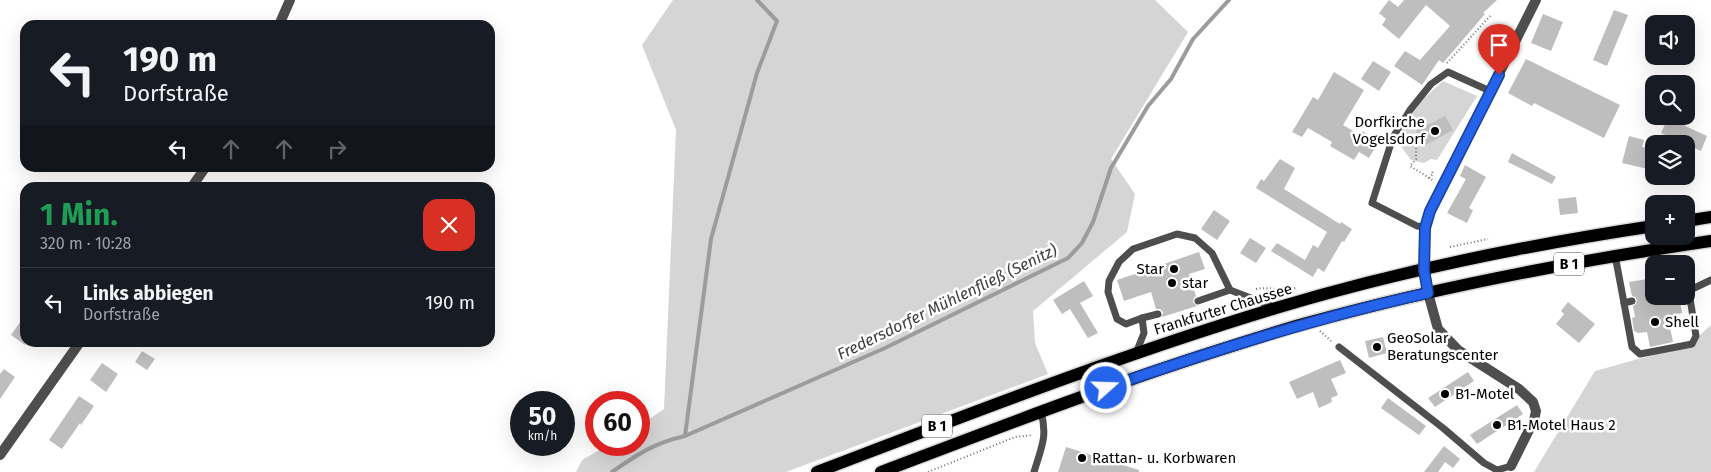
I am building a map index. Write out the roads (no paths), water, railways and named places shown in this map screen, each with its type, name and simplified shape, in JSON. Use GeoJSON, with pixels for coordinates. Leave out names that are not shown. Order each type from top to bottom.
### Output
{"type":"FeatureCollection","features":[{"type":"Feature","properties":{"kind":"main road"},"geometry":{"type":"LineString","coordinates":[[1695,220],[1711,217]]}},
{"type":"Feature","properties":{"kind":"main road","name":"Frankfurter Chaussee"},"geometry":{"type":"LineString","coordinates":[[817,472],[1058,380],[1277,308],[1424,270],[1550,244],[1645,228]]}},
{"type":"Feature","properties":{"kind":"main road","name":"B 1"},"geometry":{"type":"LineString","coordinates":[[881,472],[1156,370],[1301,324],[1509,275],[1615,255],[1711,241]]}},
{"type":"Feature","properties":{"kind":"street"},"geometry":{"type":"LineString","coordinates":[[281,20],[290,0]]}},
{"type":"Feature","properties":{"kind":"street"},"geometry":{"type":"LineString","coordinates":[[1511,466],[1534,420],[1536,411],[1533,402],[1519,389],[1458,350],[1438,329],[1424,270],[1425,228],[1430,211],[1536,0]]}},
{"type":"Feature","properties":{"kind":"street"},"geometry":{"type":"LineString","coordinates":[[0,455],[76,347]]}},
{"type":"Feature","properties":{"kind":"lane"},"geometry":{"type":"LineString","coordinates":[[1425,228],[1417,226],[1372,203],[1393,138],[1410,110],[1430,84],[1448,72],[1490,91]]}},
{"type":"Feature","properties":{"kind":"lane"},"geometry":{"type":"LineString","coordinates":[[1158,314],[1126,324],[1117,318],[1108,292],[1109,281],[1119,262],[1133,249],[1177,234],[1195,238],[1212,253],[1230,290]]}},
{"type":"Feature","properties":{"kind":"lane"},"geometry":{"type":"LineString","coordinates":[[1615,255],[1632,347],[1640,354],[1692,344],[1696,336],[1690,305]]}},
{"type":"Feature","properties":{"kind":"lane"},"geometry":{"type":"LineString","coordinates":[[1695,288],[1711,280]]}},
{"type":"Feature","properties":{"kind":"lane"},"geometry":{"type":"LineString","coordinates":[[1198,300],[1230,290],[1277,308]]}},
{"type":"Feature","properties":{"kind":"lane"},"geometry":{"type":"LineString","coordinates":[[1624,303],[1632,301]]}},
{"type":"Feature","properties":{"kind":"lane"},"geometry":{"type":"LineString","coordinates":[[1136,353],[1144,332],[1142,318]]}},
{"type":"Feature","properties":{"kind":"lane"},"geometry":{"type":"LineString","coordinates":[[1339,348],[1443,428],[1484,463],[1497,470],[1511,466]]}},
{"type":"Feature","properties":{"kind":"lane"},"geometry":{"type":"LineString","coordinates":[[1034,472],[1045,437],[1041,412]]}},
{"type":"Feature","properties":{"kind":"waterway"},"geometry":{"type":"LineString","coordinates":[[685,436],[711,239],[757,73],[777,21],[757,0]]}},
{"type":"Feature","properties":{"kind":"waterway","name":"Fredersdorfer Mühlenfließ (Senitz)"},"geometry":{"type":"LineString","coordinates":[[612,472],[655,446],[685,436],[885,348],[1068,258],[1082,243],[1093,222],[1111,168],[1148,106],[1171,79],[1193,39],[1229,0]]}},
{"type":"Feature","properties":{"kind":"place","name":"Dorfkirche Vogelsdorf"},"geometry":{"type":"Point","coordinates":[1435,131]}},
{"type":"Feature","properties":{"kind":"place","name":"Star"},"geometry":{"type":"Point","coordinates":[1174,269]}},
{"type":"Feature","properties":{"kind":"place","name":"star"},"geometry":{"type":"Point","coordinates":[1172,283]}},
{"type":"Feature","properties":{"kind":"place","name":"Shell"},"geometry":{"type":"Point","coordinates":[1655,322]}},
{"type":"Feature","properties":{"kind":"place","name":"GeoSolar Beratungscenter"},"geometry":{"type":"Point","coordinates":[1377,347]}},
{"type":"Feature","properties":{"kind":"place","name":"B1-Motel"},"geometry":{"type":"Point","coordinates":[1445,394]}},
{"type":"Feature","properties":{"kind":"place","name":"B1-Motel Haus 2"},"geometry":{"type":"Point","coordinates":[1497,425]}},
{"type":"Feature","properties":{"kind":"place","name":"Rattan- u. Korbwaren"},"geometry":{"type":"Point","coordinates":[1082,458]}}]}
